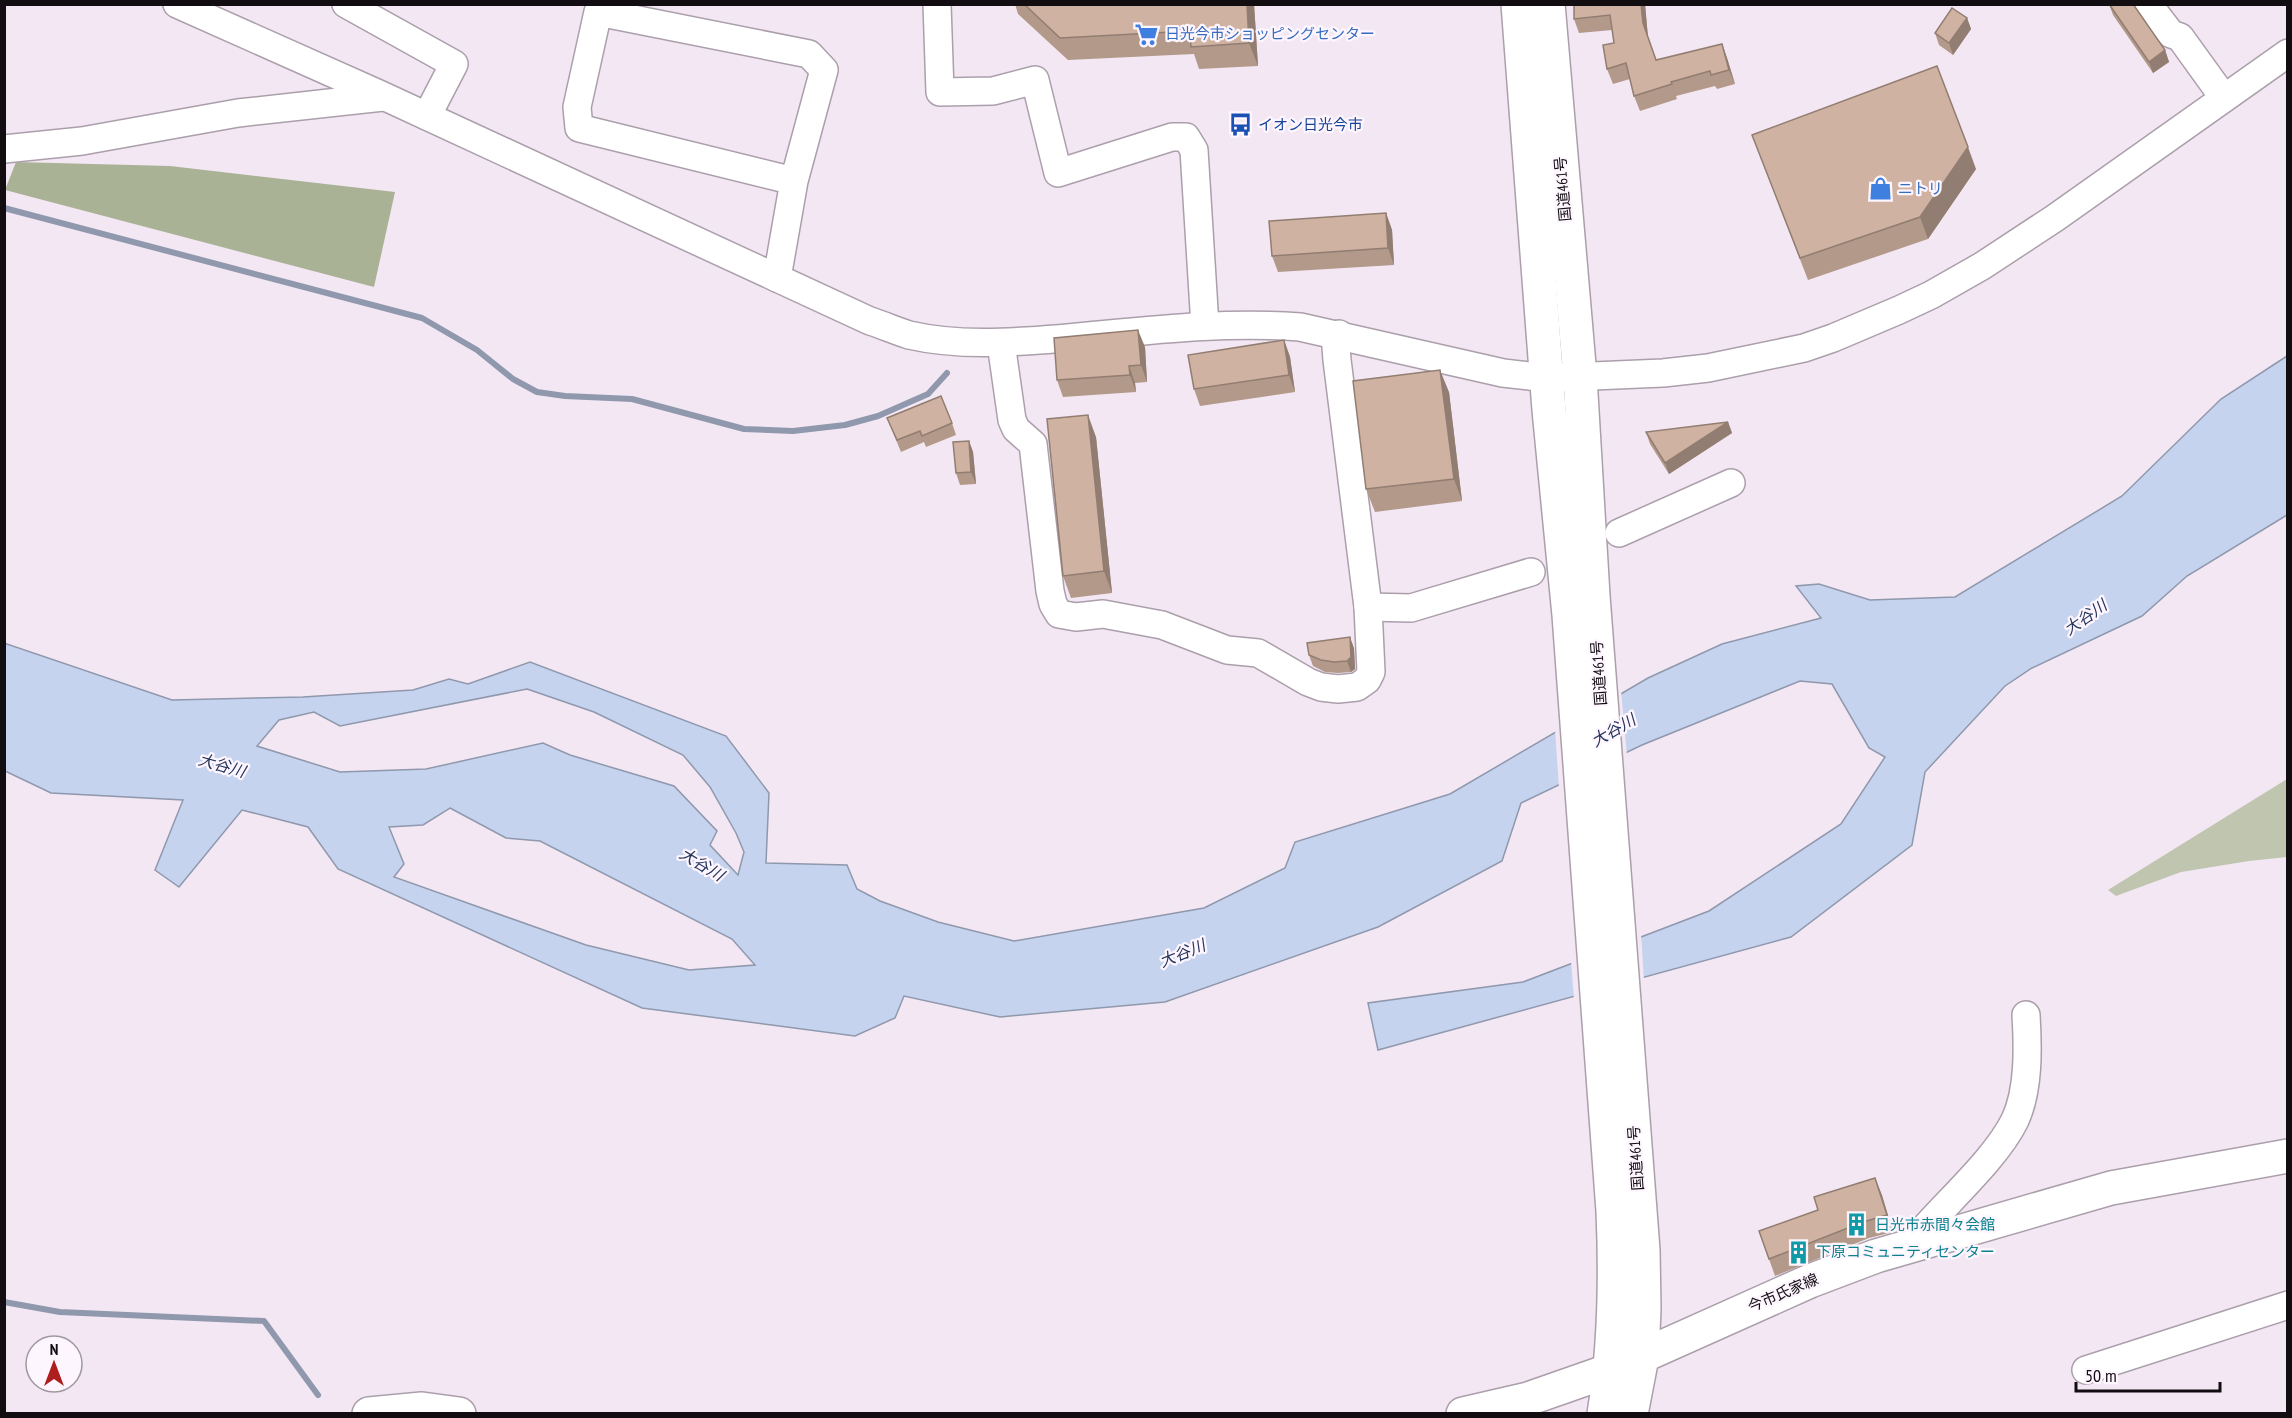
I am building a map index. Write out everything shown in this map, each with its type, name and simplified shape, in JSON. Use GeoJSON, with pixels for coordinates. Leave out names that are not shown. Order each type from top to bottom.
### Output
{"type":"FeatureCollection","features":[{"type":"Feature","properties":{"kind":"main road","name":"国道461号"},"geometry":{"type":"LineString","coordinates":[[1518,4],[1546,378],[1581,605]]}},
{"type":"Feature","properties":{"kind":"main road","name":"国道461号"},"geometry":{"type":"LineString","coordinates":[[1548,4],[1580,377],[1581,605],[1626,1206],[1644,1308],[1642,1357],[1631,1413]]}},
{"type":"Feature","properties":{"kind":"main road","name":"今市氏家線"},"geometry":{"type":"LineString","coordinates":[[1462,1413],[1528,1399],[1611,1370],[1810,1281],[1916,1244],[2112,1188],[2288,1156]]}},
{"type":"Feature","properties":{"kind":"main road","name":"国道461号"},"geometry":{"type":"LineString","coordinates":[[1604,1413],[1611,1370],[1626,1206]]}},
{"type":"Feature","properties":{"kind":"main road"},"geometry":{"type":"LineString","coordinates":[[369,1413],[422,1409],[459,1413]]}},
{"type":"Feature","properties":{"kind":"street"},"geometry":{"type":"LineString","coordinates":[[177,4],[870,321],[908,334],[954,342],[1000,344],[1205,326],[1266,324],[1339,334],[1503,373],[1546,378],[1663,373],[1736,363],[1804,348],[1864,326],[1930,295],[1982,266],[2055,218],[2288,53]]}},
{"type":"Feature","properties":{"kind":"street"},"geometry":{"type":"LineString","coordinates":[[346,4],[454,64],[426,116]]}},
{"type":"Feature","properties":{"kind":"street"},"geometry":{"type":"LineString","coordinates":[[937,4],[940,92],[993,90],[1035,80],[1058,173],[1172,137],[1186,137],[1191,142],[1194,150],[1205,326]]}},
{"type":"Feature","properties":{"kind":"street"},"geometry":{"type":"LineString","coordinates":[[2148,4],[2171,34],[2180,37],[2224,98]]}},
{"type":"Feature","properties":{"kind":"street"},"geometry":{"type":"LineString","coordinates":[[777,278],[794,181],[824,70],[809,54],[598,12],[577,108],[579,128],[794,181]]}},
{"type":"Feature","properties":{"kind":"street"},"geometry":{"type":"LineString","coordinates":[[4,149],[82,141],[238,113],[384,97]]}},
{"type":"Feature","properties":{"kind":"street"},"geometry":{"type":"LineString","coordinates":[[1000,344],[1012,420],[1016,429],[1032,444],[1050,591],[1053,604],[1059,614],[1065,617],[1103,614],[1162,625],[1227,650],[1258,653],[1308,682],[1338,689],[1357,687],[1367,680],[1371,672],[1368,607],[1337,360],[1336,347],[1339,334]]}},
{"type":"Feature","properties":{"kind":"street"},"geometry":{"type":"LineString","coordinates":[[1619,533],[1731,483]]}},
{"type":"Feature","properties":{"kind":"street"},"geometry":{"type":"LineString","coordinates":[[1368,607],[1411,608],[1531,572]]}},
{"type":"Feature","properties":{"kind":"street"},"geometry":{"type":"LineString","coordinates":[[1916,1244],[1923,1230],[1990,1156],[2015,1120],[2026,1079],[2026,1015]]}},
{"type":"Feature","properties":{"kind":"street"},"geometry":{"type":"LineString","coordinates":[[2086,1370],[2288,1305]]}},
{"type":"Feature","properties":{"kind":"green space"},"geometry":{"type":"Polygon","coordinates":[[[16,162],[170,166],[395,192],[374,287],[5,190],[16,162]]]}},
{"type":"Feature","properties":{"kind":"green space"},"geometry":{"type":"Polygon","coordinates":[[[2287,779],[2287,857],[2181,872],[2116,896],[2108,890],[2287,779]]]}},
{"type":"Feature","properties":{"kind":"water","name":"大谷川"},"geometry":{"type":"Polygon","coordinates":[[[2287,356],[2287,515],[2187,576],[2142,616],[2032,668],[2005,686],[1925,772],[1912,845],[1791,937],[1378,1050],[1368,1003],[1523,982],[1709,911],[1841,824],[1885,757],[1869,748],[1832,684],[1800,681],[1642,745],[1521,803],[1502,861],[1378,927],[1165,1002],[1000,1017],[904,996],[895,1018],[855,1036],[642,1008],[338,869],[308,827],[242,810],[179,887],[155,870],[183,800],[51,793],[5,771],[4,643],[172,700],[303,697],[413,690],[449,679],[468,684],[530,662],[726,736],[769,793],[766,863],[847,865],[857,889],[880,901],[938,922],[1014,941],[1204,908],[1285,868],[1295,842],[1450,794],[1648,678],[1722,644],[1821,618],[1796,586],[1819,584],[1870,600],[1955,597],[2122,496],[2221,399],[2287,356]],[[527,689],[340,726],[314,712],[279,720],[257,746],[340,772],[426,769],[543,743],[570,755],[674,786],[717,831],[710,845],[738,875],[744,852],[736,833],[710,787],[683,755],[594,712],[527,689]],[[450,808],[423,825],[389,827],[404,864],[394,877],[586,945],[689,970],[755,965],[732,939],[540,841],[506,838],[450,808]]]}},
{"type":"Feature","properties":{"kind":"pier"},"geometry":{"type":"Polygon","coordinates":[[[1621,690],[1627,756],[1559,788],[1555,729],[1621,690]]]}},
{"type":"Feature","properties":{"kind":"pier"},"geometry":{"type":"Polygon","coordinates":[[[1641,934],[1644,981],[1574,1000],[1571,961],[1641,934]]]}},
{"type":"Feature","properties":{"kind":"building"},"geometry":{"type":"Polygon","coordinates":[[[1024,4],[1247,4],[1249,43],[1191,47],[1190,31],[1060,38],[1024,4]]]}},
{"type":"Feature","properties":{"kind":"building"},"geometry":{"type":"Polygon","coordinates":[[[1574,4],[1641,4],[1643,23],[1656,60],[1722,44],[1729,70],[1711,75],[1710,71],[1634,96],[1626,63],[1607,69],[1603,45],[1614,43],[1610,15],[1574,19],[1574,4]]]}},
{"type":"Feature","properties":{"kind":"building"},"geometry":{"type":"Polygon","coordinates":[[[2109,4],[2133,4],[2165,50],[2149,62],[2109,4]]]}},
{"type":"Feature","properties":{"kind":"building"},"geometry":{"type":"Polygon","coordinates":[[[1952,8],[1967,18],[1949,43],[1935,33],[1952,8]]]}},
{"type":"Feature","properties":{"kind":"building"},"geometry":{"type":"Polygon","coordinates":[[[1937,66],[1968,147],[1920,217],[1800,258],[1752,135],[1937,66]]]}},
{"type":"Feature","properties":{"kind":"building"},"geometry":{"type":"Polygon","coordinates":[[[1386,213],[1388,248],[1272,256],[1269,221],[1386,213]]]}},
{"type":"Feature","properties":{"kind":"building"},"geometry":{"type":"Polygon","coordinates":[[[1138,330],[1141,365],[1129,366],[1130,375],[1057,380],[1054,338],[1138,330]]]}},
{"type":"Feature","properties":{"kind":"building"},"geometry":{"type":"Polygon","coordinates":[[[1284,340],[1289,375],[1194,389],[1188,355],[1284,340]]]}},
{"type":"Feature","properties":{"kind":"building"},"geometry":{"type":"Polygon","coordinates":[[[1440,370],[1454,479],[1366,489],[1353,381],[1440,370]]]}},
{"type":"Feature","properties":{"kind":"building"},"geometry":{"type":"Polygon","coordinates":[[[941,396],[952,423],[922,436],[920,431],[897,440],[887,418],[941,396]]]}},
{"type":"Feature","properties":{"kind":"building"},"geometry":{"type":"Polygon","coordinates":[[[1088,415],[1104,571],[1063,576],[1047,419],[1088,415]]]}},
{"type":"Feature","properties":{"kind":"building"},"geometry":{"type":"Polygon","coordinates":[[[1728,422],[1665,463],[1646,432],[1728,422]]]}},
{"type":"Feature","properties":{"kind":"building"},"geometry":{"type":"Polygon","coordinates":[[[969,441],[971,472],[956,473],[953,442],[969,441]]]}},
{"type":"Feature","properties":{"kind":"building"},"geometry":{"type":"Polygon","coordinates":[[[1350,637],[1351,657],[1347,661],[1321,660],[1309,655],[1307,643],[1350,637]]]}},
{"type":"Feature","properties":{"kind":"building"},"geometry":{"type":"Polygon","coordinates":[[[1875,1178],[1887,1215],[1863,1222],[1769,1259],[1759,1231],[1818,1210],[1814,1197],[1875,1178]]]}},
{"type":"Feature","properties":{"kind":"waterway"},"geometry":{"type":"LineString","coordinates":[[4,208],[422,318],[477,350],[513,379],[537,392],[565,396],[632,399],[744,429],[793,431],[845,425],[878,416],[928,394],[947,373]]}},
{"type":"Feature","properties":{"kind":"waterway"},"geometry":{"type":"LineString","coordinates":[[4,1302],[60,1312],[264,1321],[318,1395]]}},
{"type":"Feature","properties":{"kind":"place","name":"日光今市ショッピングセンター"},"geometry":{"type":"Point","coordinates":[1147,34]}},
{"type":"Feature","properties":{"kind":"place","name":"イオン日光今市"},"geometry":{"type":"Point","coordinates":[1240,125]}},
{"type":"Feature","properties":{"kind":"place","name":"ニトリ"},"geometry":{"type":"Point","coordinates":[1880,189]}},
{"type":"Feature","properties":{"kind":"place","name":"日光市赤間々会館"},"geometry":{"type":"Point","coordinates":[1857,1225]}},
{"type":"Feature","properties":{"kind":"place","name":"下原コミュニティセンター"},"geometry":{"type":"Point","coordinates":[1798,1252]}}]}
